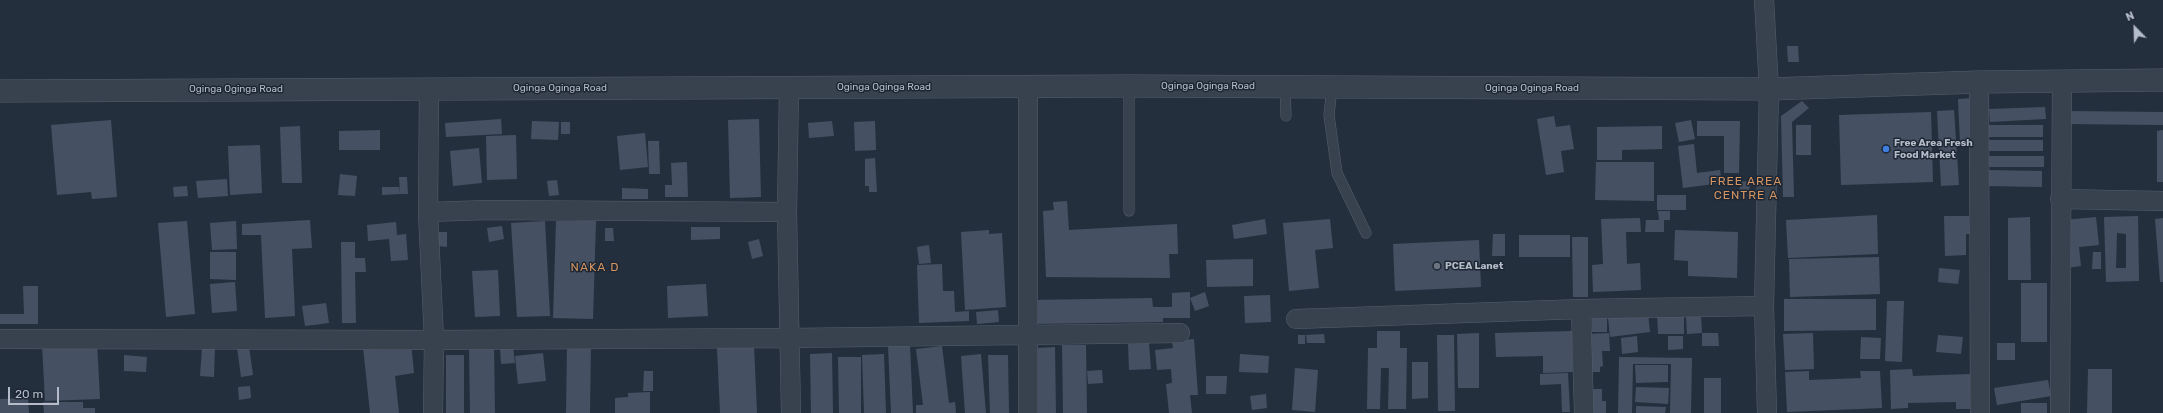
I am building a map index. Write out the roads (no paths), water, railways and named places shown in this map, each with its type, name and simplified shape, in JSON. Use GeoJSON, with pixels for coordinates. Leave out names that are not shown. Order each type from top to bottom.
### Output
{"type":"FeatureCollection","features":[{"type":"Feature","properties":{"kind":"street"},"geometry":{"type":"LineString","coordinates":[[1764,0],[1768,89],[1764,306],[1767,413]]}},
{"type":"Feature","properties":{"kind":"street"},"geometry":{"type":"LineString","coordinates":[[2060,413],[2060,199],[2062,80]]}},
{"type":"Feature","properties":{"kind":"street","name":"Oginga Oginga Road"},"geometry":{"type":"LineString","coordinates":[[0,91],[789,87],[1028,98],[1129,90],[1331,92],[1768,89],[2062,80],[2163,80]]}},
{"type":"Feature","properties":{"kind":"street"},"geometry":{"type":"LineString","coordinates":[[1979,82],[1980,413]]}},
{"type":"Feature","properties":{"kind":"street"},"geometry":{"type":"LineString","coordinates":[[789,87],[788,212],[791,413]]}},
{"type":"Feature","properties":{"kind":"street"},"geometry":{"type":"LineString","coordinates":[[429,88],[428,212],[434,340],[433,413]]}},
{"type":"Feature","properties":{"kind":"street"},"geometry":{"type":"LineString","coordinates":[[1028,98],[1028,413]]}},
{"type":"Feature","properties":{"kind":"street"},"geometry":{"type":"LineString","coordinates":[[2060,199],[2163,201]]}},
{"type":"Feature","properties":{"kind":"street"},"geometry":{"type":"LineString","coordinates":[[428,212],[494,210],[788,212]]}},
{"type":"Feature","properties":{"kind":"street"},"geometry":{"type":"LineString","coordinates":[[1296,319],[1581,309],[1764,306]]}},
{"type":"Feature","properties":{"kind":"street"},"geometry":{"type":"LineString","coordinates":[[1581,309],[1584,413]]}},
{"type":"Feature","properties":{"kind":"street"},"geometry":{"type":"LineString","coordinates":[[0,339],[434,340],[789,338],[1180,333]]}},
{"type":"Feature","properties":{"kind":"lane"},"geometry":{"type":"LineString","coordinates":[[1129,90],[1129,211]]}},
{"type":"Feature","properties":{"kind":"lane"},"geometry":{"type":"LineString","coordinates":[[1285,92],[1286,115]]}},
{"type":"Feature","properties":{"kind":"lane"},"geometry":{"type":"LineString","coordinates":[[1331,92],[1330,110],[1337,173],[1366,233]]}},
{"type":"Feature","properties":{"kind":"place","name":"Free Area Fresh Food Market"},"geometry":{"type":"Point","coordinates":[1886,149]}},
{"type":"Feature","properties":{"kind":"place","name":"PCEA Lanet"},"geometry":{"type":"Point","coordinates":[1437,266]}},
{"type":"Feature","properties":{"kind":"district","name":"FREE AREA CENTRE A"},"geometry":{"type":"Point","coordinates":[1746,189]}},
{"type":"Feature","properties":{"kind":"district","name":"NAKA D"},"geometry":{"type":"Point","coordinates":[595,268]}}]}
